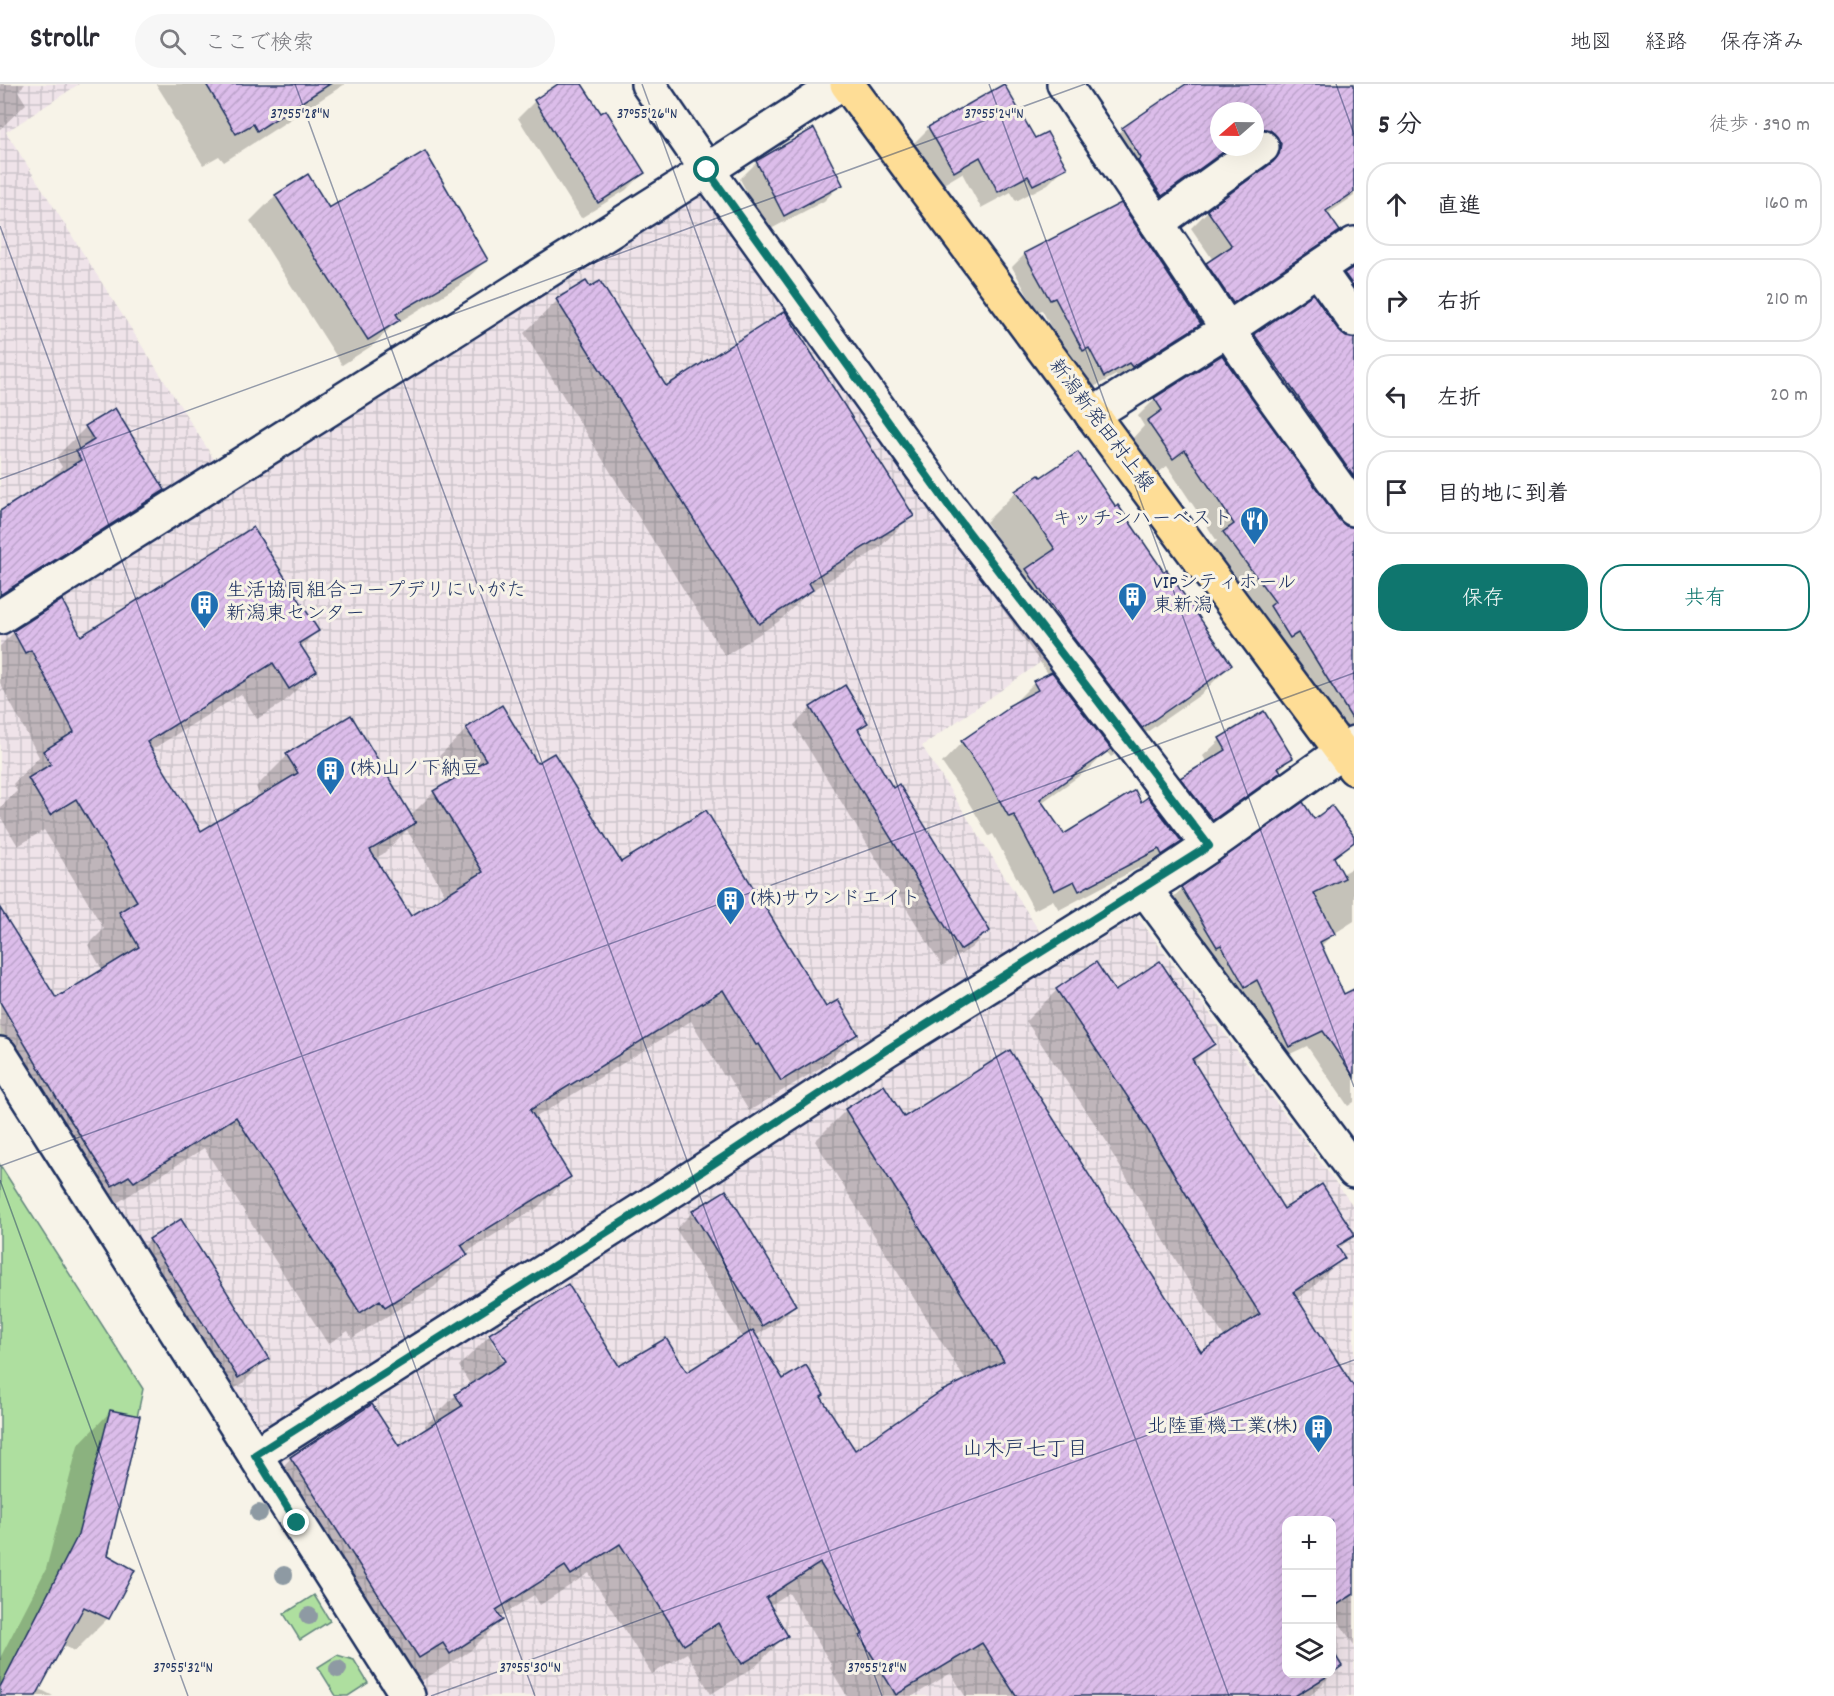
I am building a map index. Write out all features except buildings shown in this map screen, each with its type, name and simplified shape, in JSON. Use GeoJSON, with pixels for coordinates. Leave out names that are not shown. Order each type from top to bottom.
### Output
{"type":"FeatureCollection","features":[{"type":"Feature","properties":{"kind":"main road","name":"新潟新発田村上線"},"geometry":{"type":"LineString","coordinates":[[847,84],[1092,415],[1350,754]]}},
{"type":"Feature","properties":{"kind":"street"},"geometry":{"type":"LineString","coordinates":[[648,84],[707,170],[951,509],[1209,846]]}},
{"type":"Feature","properties":{"kind":"street"},"geometry":{"type":"LineString","coordinates":[[0,617],[840,84]]}},
{"type":"Feature","properties":{"kind":"street"},"geometry":{"type":"LineString","coordinates":[[1064,84],[1267,388],[1354,509]]}},
{"type":"Feature","properties":{"kind":"street"},"geometry":{"type":"LineString","coordinates":[[1157,223],[1250,156]]}},
{"type":"Feature","properties":{"kind":"street"},"geometry":{"type":"LineString","coordinates":[[1092,415],[1228,329],[1354,244]]}},
{"type":"Feature","properties":{"kind":"street"},"geometry":{"type":"LineString","coordinates":[[1318,268],[1354,320]]}},
{"type":"Feature","properties":{"kind":"street"},"geometry":{"type":"LineString","coordinates":[[255,1455],[678,1187],[886,1050],[1144,888],[1350,754]]}},
{"type":"Feature","properties":{"kind":"street"},"geometry":{"type":"LineString","coordinates":[[1144,888],[1354,1171]]}},
{"type":"Feature","properties":{"kind":"street"},"geometry":{"type":"LineString","coordinates":[[0,1054],[408,1696]]}},
{"type":"Feature","properties":{"kind":"shaded area"},"geometry":{"type":"Polygon","coordinates":[[[0,84],[79,84],[6,132],[219,467],[0,602],[0,84]]]}},
{"type":"Feature","properties":{"kind":"shaded area"},"geometry":{"type":"Polygon","coordinates":[[[705,188],[1048,657],[922,746],[1060,964],[1137,916],[1354,1207],[1354,1696],[420,1696],[0,1027],[0,632],[705,188]]]}},
{"type":"Feature","properties":{"kind":"green space"},"geometry":{"type":"Polygon","coordinates":[[[0,1165],[143,1389],[108,1555],[0,1696],[0,1165]]]}},
{"type":"Feature","properties":{"kind":"green space"},"geometry":{"type":"Polygon","coordinates":[[[314,1595],[330,1621],[300,1640],[284,1614],[314,1595]]]}},
{"type":"Feature","properties":{"kind":"green space"},"geometry":{"type":"Polygon","coordinates":[[[337,1655],[354,1660],[368,1683],[348,1696],[336,1696],[318,1667],[337,1655]]]}},
{"type":"Feature","properties":{"kind":"place","name":"キッチンハーベスト"},"geometry":{"type":"Point","coordinates":[1254,546]}},
{"type":"Feature","properties":{"kind":"place","name":"VIPシティホール 東新潟"},"geometry":{"type":"Point","coordinates":[1132,622]}},
{"type":"Feature","properties":{"kind":"place","name":"生活協同組合コープデリにいがた 新潟東センター"},"geometry":{"type":"Point","coordinates":[205,630]}},
{"type":"Feature","properties":{"kind":"place","name":"(株)山ノ下納豆"},"geometry":{"type":"Point","coordinates":[330,796]}},
{"type":"Feature","properties":{"kind":"place","name":"(株)サウンドエイト"},"geometry":{"type":"Point","coordinates":[730,926]}},
{"type":"Feature","properties":{"kind":"place","name":"北陸重機工業(株)"},"geometry":{"type":"Point","coordinates":[1318,1454]}},
{"type":"Feature","properties":{"kind":"district","name":"山木戸七丁目"},"geometry":{"type":"Point","coordinates":[1025,1451]}},
{"type":"Feature","properties":{"kind":"route"},"geometry":{"type":"LineString","coordinates":[[297,1523],[255,1455],[678,1187],[886,1050],[1209,846],[951,509],[707,170]]}}]}
